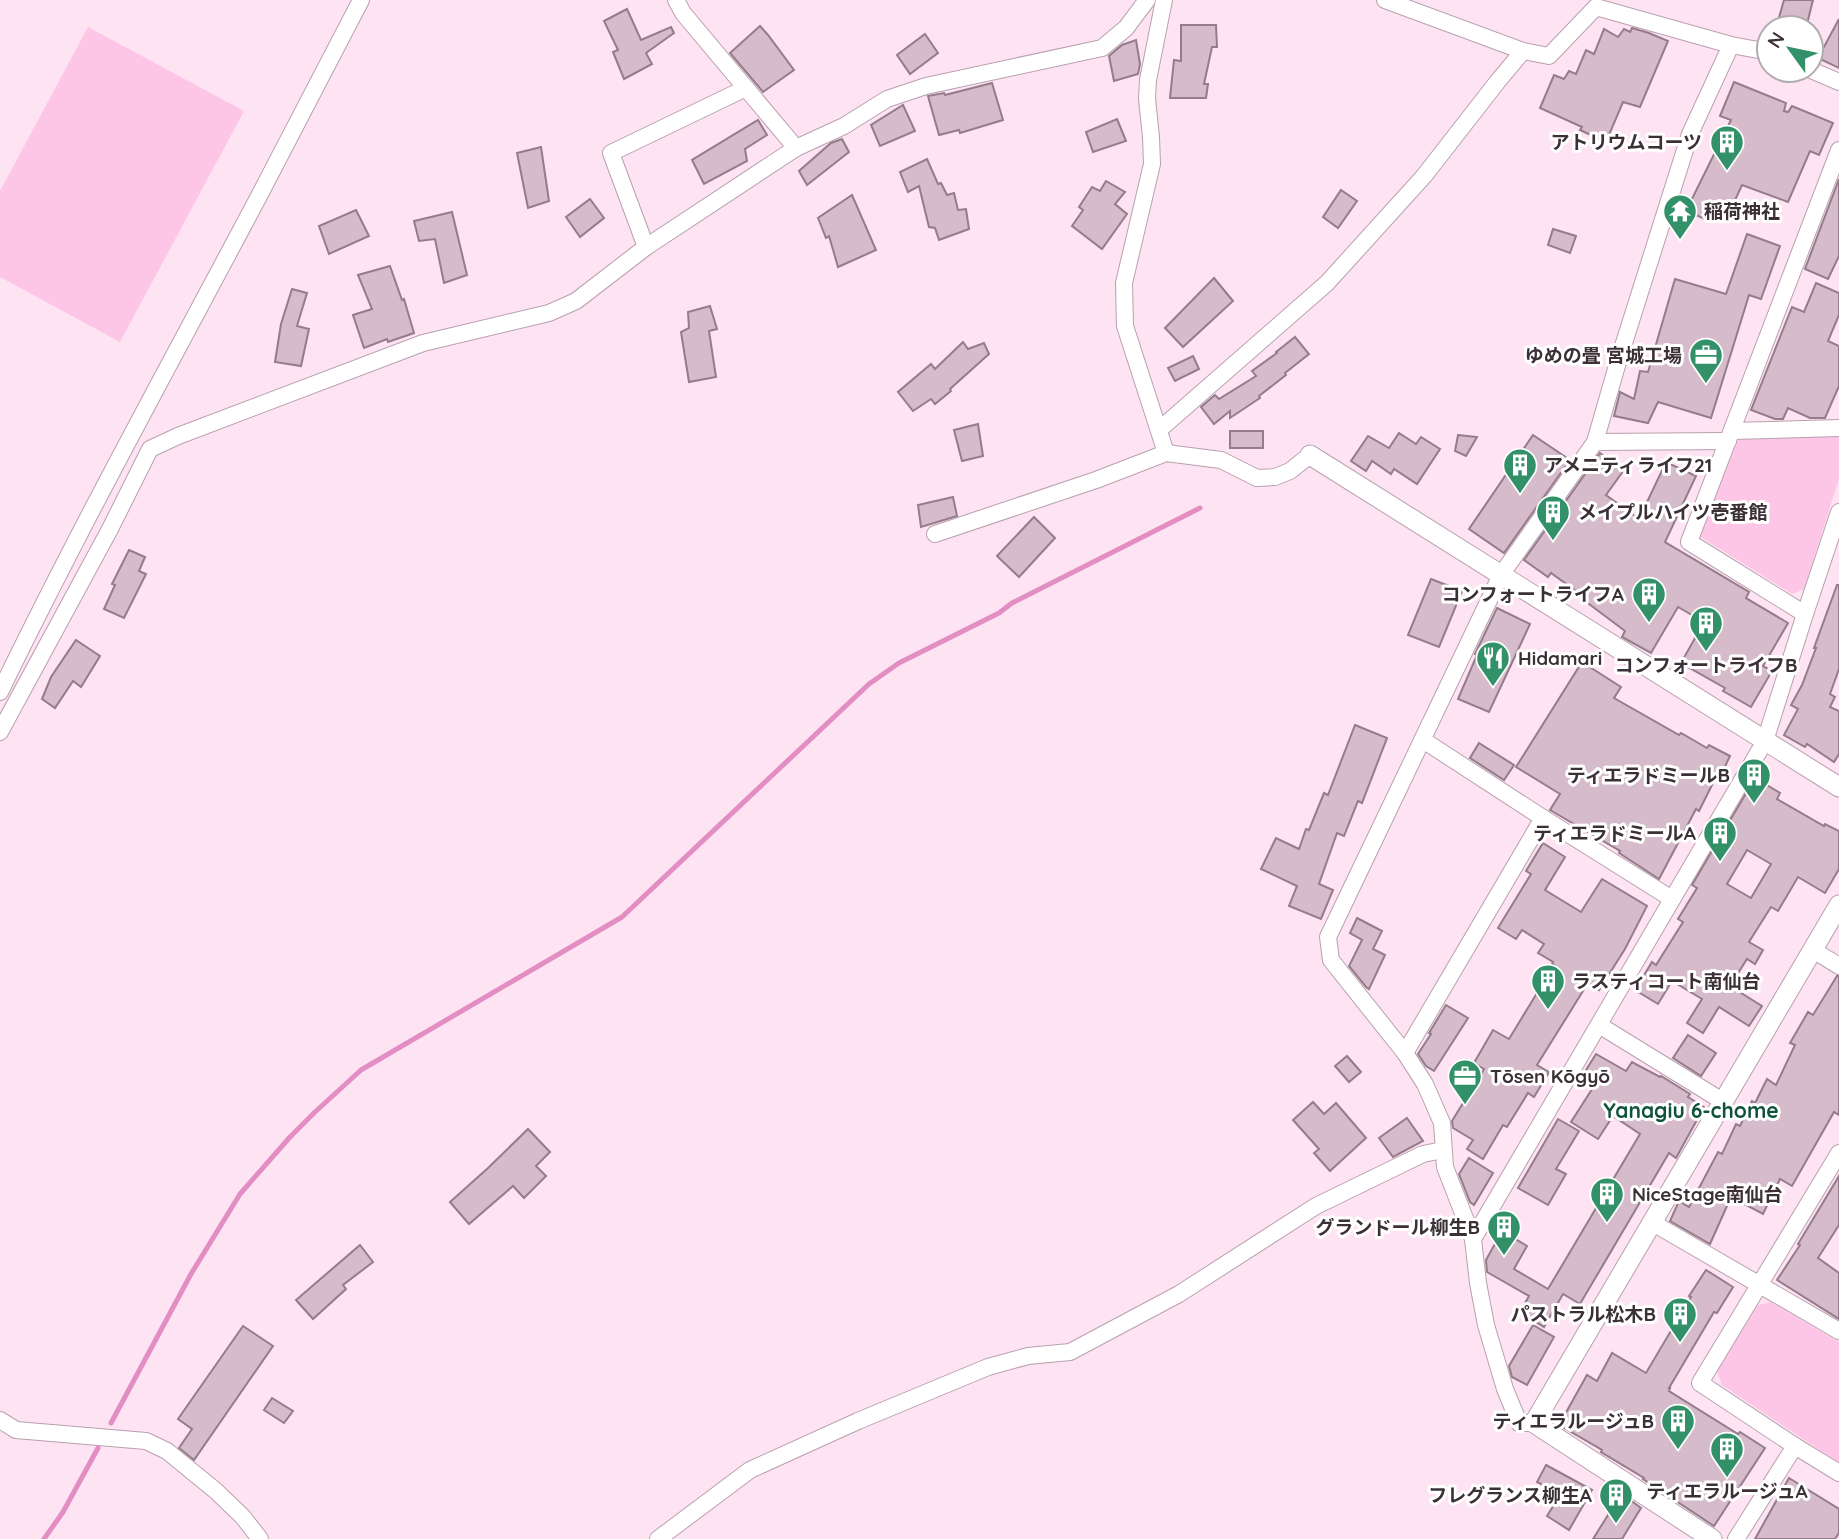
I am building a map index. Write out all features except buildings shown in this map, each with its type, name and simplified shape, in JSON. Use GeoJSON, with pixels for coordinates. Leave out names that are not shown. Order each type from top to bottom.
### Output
{"type":"FeatureCollection","features":[{"type":"Feature","properties":{"kind":"street"},"geometry":{"type":"LineString","coordinates":[[0,692],[45,598],[260,196],[361,0]]}},
{"type":"Feature","properties":{"kind":"street"},"geometry":{"type":"LineString","coordinates":[[676,0],[683,13],[796,148]]}},
{"type":"Feature","properties":{"kind":"street"},"geometry":{"type":"LineString","coordinates":[[0,732],[150,449],[423,343],[549,313],[576,301],[646,247],[796,148],[844,126],[887,99],[926,86],[1102,48],[1126,28],[1147,0]]}},
{"type":"Feature","properties":{"kind":"street"},"geometry":{"type":"LineString","coordinates":[[1164,0],[1146,99],[1152,164],[1124,283],[1125,326],[1166,453]]}},
{"type":"Feature","properties":{"kind":"street"},"geometry":{"type":"LineString","coordinates":[[1385,0],[1523,51],[1549,56],[1596,7],[1755,49]]}},
{"type":"Feature","properties":{"kind":"street"},"geometry":{"type":"LineString","coordinates":[[1712,1539],[1534,1423],[1519,1423],[1486,1325],[1473,1239],[1445,1167],[1441,1123],[1424,1084],[1405,1053],[1331,960],[1328,937],[1501,575],[1595,442],[1690,134],[1731,45]]}},
{"type":"Feature","properties":{"kind":"street"},"geometry":{"type":"LineString","coordinates":[[1159,430],[1327,283],[1424,176],[1523,51]]}},
{"type":"Feature","properties":{"kind":"street"},"geometry":{"type":"LineString","coordinates":[[646,247],[611,153],[746,88]]}},
{"type":"Feature","properties":{"kind":"street"},"geometry":{"type":"LineString","coordinates":[[1805,614],[1689,542],[1839,150]]}},
{"type":"Feature","properties":{"kind":"street"},"geometry":{"type":"LineString","coordinates":[[1595,442],[1839,428]]}},
{"type":"Feature","properties":{"kind":"street"},"geometry":{"type":"LineString","coordinates":[[935,534],[1166,453],[1221,460],[1257,478],[1275,477],[1290,471],[1310,455],[1839,787]]}},
{"type":"Feature","properties":{"kind":"street"},"geometry":{"type":"LineString","coordinates":[[1473,1239],[1765,741],[1805,614],[1835,540],[1839,512]]}},
{"type":"Feature","properties":{"kind":"street"},"geometry":{"type":"LineString","coordinates":[[1423,740],[1672,899]]}},
{"type":"Feature","properties":{"kind":"street"},"geometry":{"type":"LineString","coordinates":[[1405,1053],[1542,818]]}},
{"type":"Feature","properties":{"kind":"street"},"geometry":{"type":"LineString","coordinates":[[1534,1423],[1839,905]]}},
{"type":"Feature","properties":{"kind":"street"},"geometry":{"type":"LineString","coordinates":[[1813,950],[1839,966]]}},
{"type":"Feature","properties":{"kind":"street"},"geometry":{"type":"LineString","coordinates":[[1599,1025],[1724,1102]]}},
{"type":"Feature","properties":{"kind":"street"},"geometry":{"type":"LineString","coordinates":[[658,1539],[750,1470],[988,1367],[1028,1356],[1070,1352],[1179,1294],[1316,1206],[1423,1154],[1443,1150]]}},
{"type":"Feature","properties":{"kind":"street"},"geometry":{"type":"LineString","coordinates":[[1839,1153],[1700,1383],[1839,1473]]}},
{"type":"Feature","properties":{"kind":"street"},"geometry":{"type":"LineString","coordinates":[[1653,1223],[1839,1331]]}},
{"type":"Feature","properties":{"kind":"street"},"geometry":{"type":"LineString","coordinates":[[0,1420],[16,1430],[145,1441],[167,1451],[243,1517],[260,1539]]}},
{"type":"Feature","properties":{"kind":"street"},"geometry":{"type":"LineString","coordinates":[[1736,1539],[1795,1447]]}},
{"type":"Feature","properties":{"kind":"shaded area"},"geometry":{"type":"Polygon","coordinates":[[[88,27],[244,111],[120,342],[0,277],[0,191],[88,27]]]}},
{"type":"Feature","properties":{"kind":"shaded area"},"geometry":{"type":"Polygon","coordinates":[[[1839,436],[1839,479],[1804,589],[1792,594],[1699,536],[1739,437],[1839,436]]]}},
{"type":"Feature","properties":{"kind":"shaded area"},"geometry":{"type":"Polygon","coordinates":[[[1770,1302],[1839,1342],[1839,1463],[1722,1385],[1717,1371],[1758,1305],[1770,1302]]]}},
{"type":"Feature","properties":{"kind":"waterway"},"geometry":{"type":"LineString","coordinates":[[111,1423],[191,1274],[240,1194],[290,1137],[361,1070],[622,917],[869,684],[899,663],[1200,508]]}},
{"type":"Feature","properties":{"kind":"waterway"},"geometry":{"type":"LineString","coordinates":[[44,1539],[63,1512],[98,1448]]}},
{"type":"Feature","properties":{"kind":"place","name":"アトリウムコーツ"},"geometry":{"type":"Point","coordinates":[1727,172]}},
{"type":"Feature","properties":{"kind":"place","name":"稲荷神社"},"geometry":{"type":"Point","coordinates":[1680,241]}},
{"type":"Feature","properties":{"kind":"place","name":"ゆめの畳 宮城工場"},"geometry":{"type":"Point","coordinates":[1706,385]}},
{"type":"Feature","properties":{"kind":"place","name":"アメニティライフ21"},"geometry":{"type":"Point","coordinates":[1520,495]}},
{"type":"Feature","properties":{"kind":"place","name":"メイプルハイツ壱番館"},"geometry":{"type":"Point","coordinates":[1553,542]}},
{"type":"Feature","properties":{"kind":"place","name":"コンフォートライフA"},"geometry":{"type":"Point","coordinates":[1649,624]}},
{"type":"Feature","properties":{"kind":"place","name":"コンフォートライフB"},"geometry":{"type":"Point","coordinates":[1706,653]}},
{"type":"Feature","properties":{"kind":"place","name":"Hidamari"},"geometry":{"type":"Point","coordinates":[1493,688]}},
{"type":"Feature","properties":{"kind":"place","name":"ティエラドミールB"},"geometry":{"type":"Point","coordinates":[1754,805]}},
{"type":"Feature","properties":{"kind":"place","name":"ティエラドミールA"},"geometry":{"type":"Point","coordinates":[1720,863]}},
{"type":"Feature","properties":{"kind":"place","name":"ラスティコート南仙台"},"geometry":{"type":"Point","coordinates":[1548,1011]}},
{"type":"Feature","properties":{"kind":"place","name":"Tōsen Kōgyō"},"geometry":{"type":"Point","coordinates":[1465,1106]}},
{"type":"Feature","properties":{"kind":"place","name":"NiceStage南仙台"},"geometry":{"type":"Point","coordinates":[1607,1224]}},
{"type":"Feature","properties":{"kind":"place","name":"グランドール柳生B"},"geometry":{"type":"Point","coordinates":[1504,1257]}},
{"type":"Feature","properties":{"kind":"place","name":"パストラル松木B"},"geometry":{"type":"Point","coordinates":[1680,1344]}},
{"type":"Feature","properties":{"kind":"place","name":"ティエラルージュB"},"geometry":{"type":"Point","coordinates":[1678,1451]}},
{"type":"Feature","properties":{"kind":"place","name":"ティエラルージュA"},"geometry":{"type":"Point","coordinates":[1727,1479]}},
{"type":"Feature","properties":{"kind":"place","name":"フレグランス柳生A"},"geometry":{"type":"Point","coordinates":[1616,1525]}},
{"type":"Feature","properties":{"kind":"district","name":"Yanagiu 6-chome"},"geometry":{"type":"Point","coordinates":[1691,1110]}}]}
